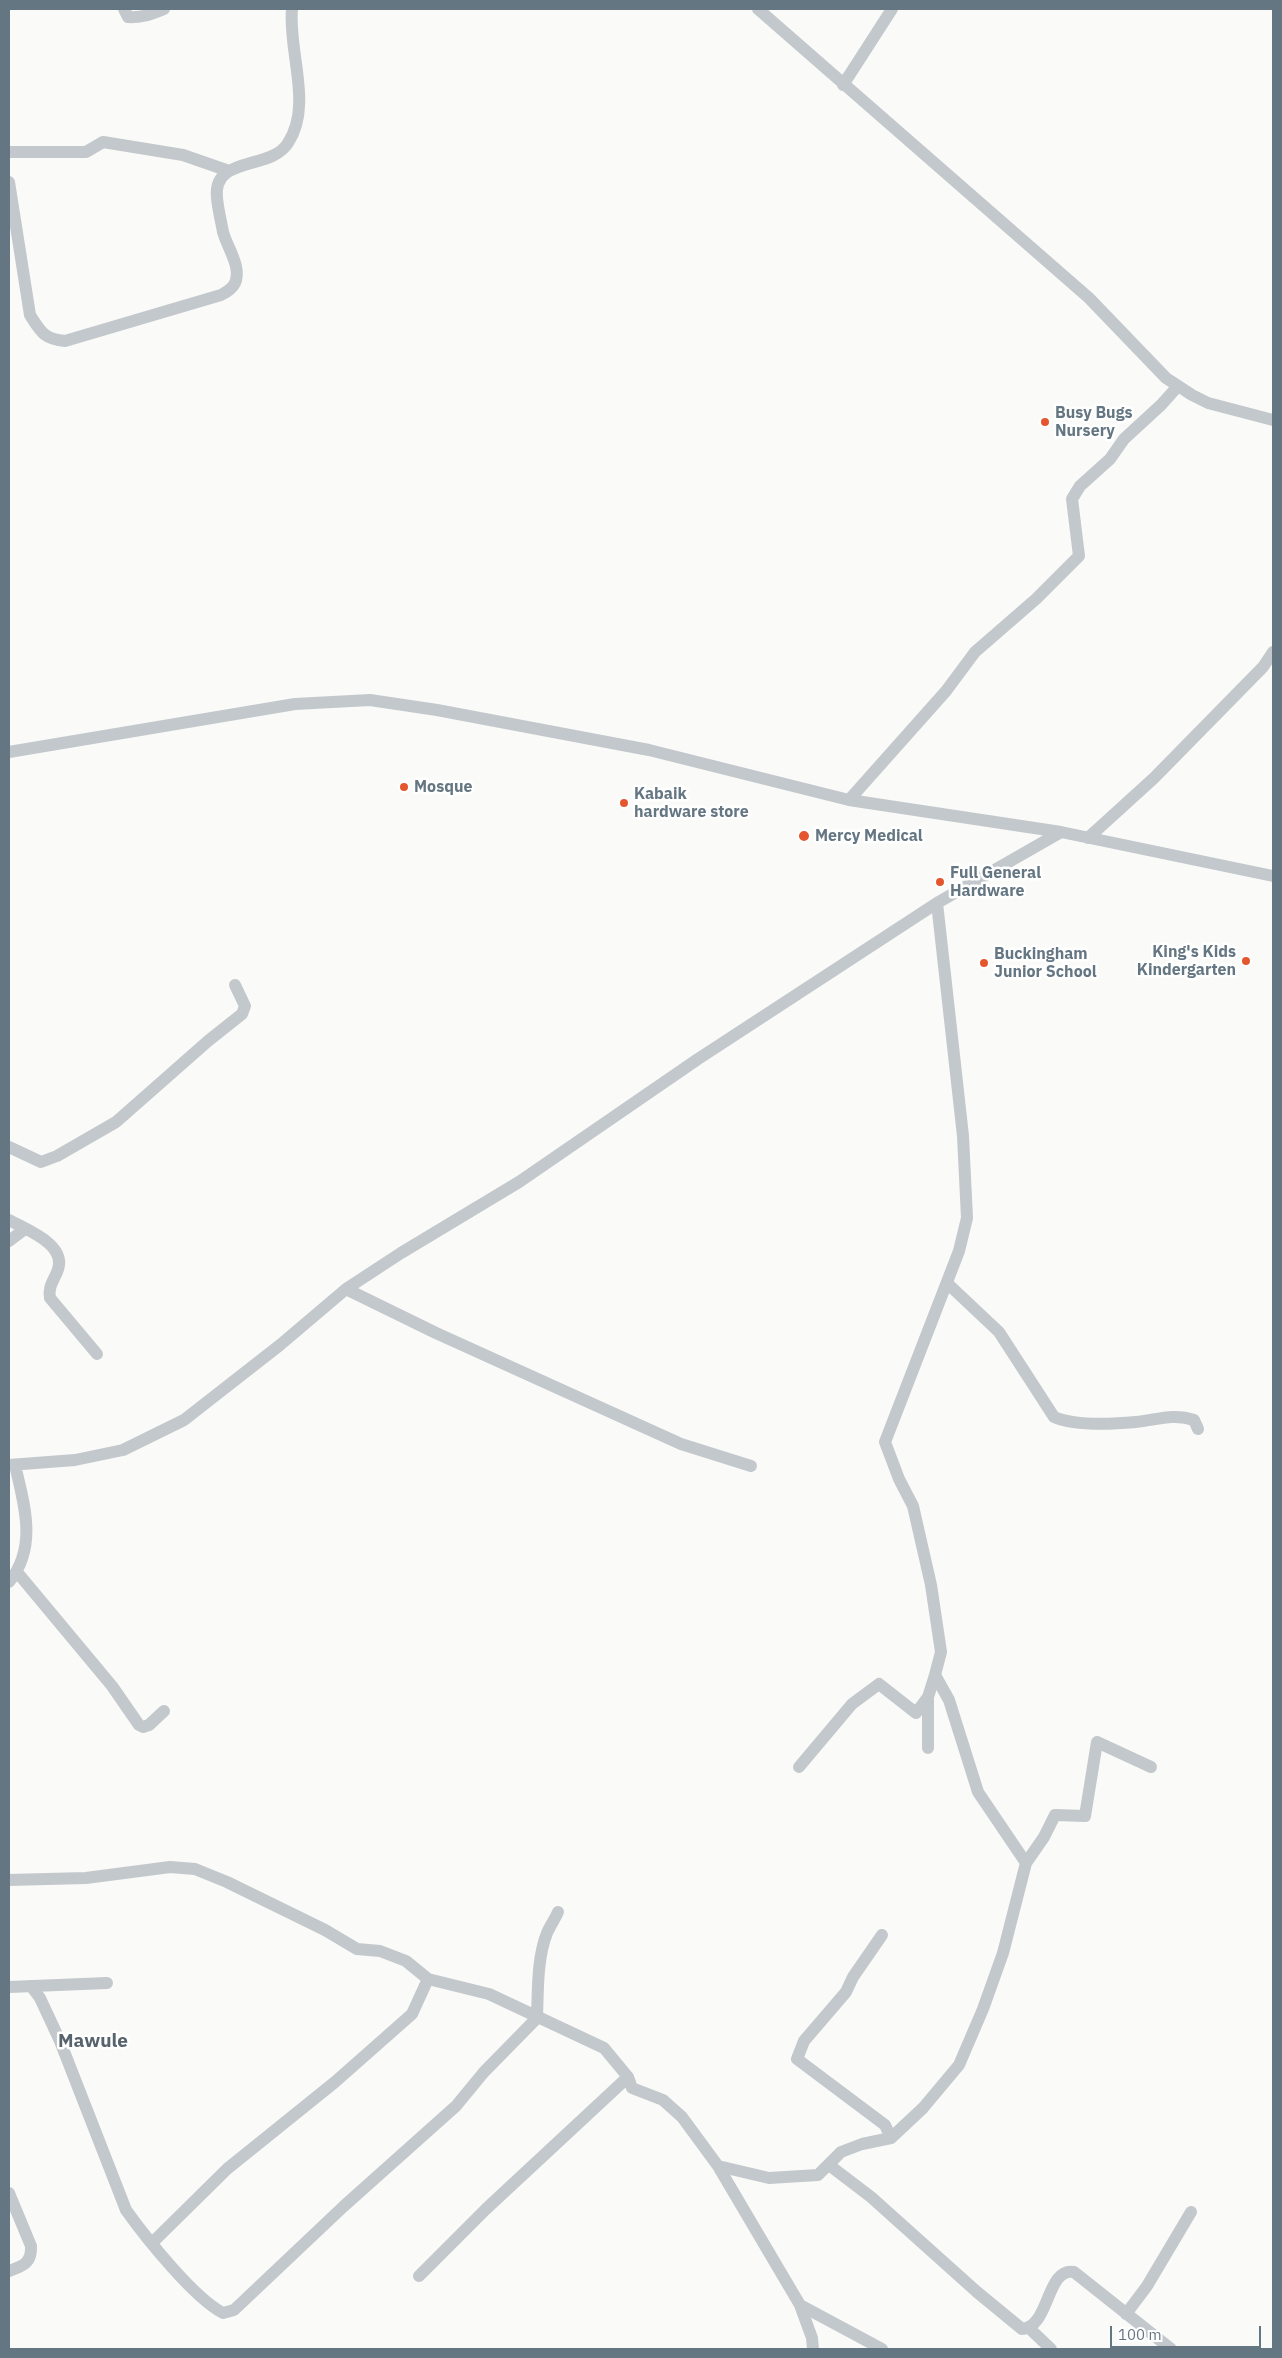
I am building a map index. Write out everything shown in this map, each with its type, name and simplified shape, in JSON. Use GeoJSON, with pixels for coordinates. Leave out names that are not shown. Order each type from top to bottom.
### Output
{"type":"FeatureCollection","features":[{"type":"Feature","properties":{"kind":"street"},"geometry":{"type":"LineString","coordinates":[[124,9],[128,17],[137,17],[164,9]]}},
{"type":"Feature","properties":{"kind":"street"},"geometry":{"type":"LineString","coordinates":[[9,182],[30,316],[40,331],[51,340],[65,341],[221,295],[230,290],[235,284],[236,269],[224,233],[217,197],[220,180],[237,166],[272,158],[282,150],[295,130],[300,111],[291,25],[292,9]]}},
{"type":"Feature","properties":{"kind":"street"},"geometry":{"type":"LineString","coordinates":[[758,9],[1089,298],[1166,378],[1208,403],[1273,420]]}},
{"type":"Feature","properties":{"kind":"street"},"geometry":{"type":"LineString","coordinates":[[843,85],[892,9]]}},
{"type":"Feature","properties":{"kind":"street"},"geometry":{"type":"LineString","coordinates":[[9,152],[86,152],[103,142],[183,155],[230,171]]}},
{"type":"Feature","properties":{"kind":"street"},"geometry":{"type":"LineString","coordinates":[[849,800],[946,691],[976,652],[1036,599],[1079,556],[1072,499],[1080,486],[1110,459],[1124,439],[1161,405],[1178,386]]}},
{"type":"Feature","properties":{"kind":"street"},"geometry":{"type":"LineString","coordinates":[[1088,838],[1154,778],[1263,668],[1273,652]]}},
{"type":"Feature","properties":{"kind":"street"},"geometry":{"type":"LineString","coordinates":[[9,752],[295,704],[370,700],[464,715],[649,750],[849,800],[1061,832],[1273,876]]}},
{"type":"Feature","properties":{"kind":"street"},"geometry":{"type":"LineString","coordinates":[[164,1711],[150,1725],[143,1727],[139,1725],[112,1686],[13,1577],[26,1550],[26,1517],[12,1465],[75,1460],[123,1450],[184,1420],[280,1345],[346,1289],[401,1253],[520,1182],[673,1076],[937,904],[1061,832]]}},
{"type":"Feature","properties":{"kind":"street"},"geometry":{"type":"LineString","coordinates":[[928,1748],[928,1697],[941,1652],[931,1585],[913,1506],[899,1478],[885,1442],[959,1251],[967,1218],[963,1136],[937,904]]}},
{"type":"Feature","properties":{"kind":"street"},"geometry":{"type":"LineString","coordinates":[[9,1147],[41,1162],[57,1156],[116,1122],[208,1041],[242,1014],[245,1006],[235,986]]}},
{"type":"Feature","properties":{"kind":"street"},"geometry":{"type":"LineString","coordinates":[[9,1220],[49,1243],[56,1252],[60,1260],[58,1272],[51,1282],[50,1298],[97,1354]]}},
{"type":"Feature","properties":{"kind":"street"},"geometry":{"type":"LineString","coordinates":[[9,1241],[25,1229]]}},
{"type":"Feature","properties":{"kind":"street"},"geometry":{"type":"LineString","coordinates":[[947,1283],[999,1332],[1054,1417],[1066,1421],[1098,1423],[1136,1422],[1181,1416],[1194,1420],[1198,1429]]}},
{"type":"Feature","properties":{"kind":"street"},"geometry":{"type":"LineString","coordinates":[[346,1289],[436,1333],[681,1444],[751,1466]]}},
{"type":"Feature","properties":{"kind":"street"},"geometry":{"type":"LineString","coordinates":[[935,1675],[949,1700],[978,1792],[1026,1863]]}},
{"type":"Feature","properties":{"kind":"street"},"geometry":{"type":"LineString","coordinates":[[799,1767],[852,1704],[879,1684],[916,1713],[928,1697]]}},
{"type":"Feature","properties":{"kind":"street"},"geometry":{"type":"LineString","coordinates":[[718,2166],[769,2178],[818,2175],[841,2152],[862,2144],[891,2138],[923,2108],[958,2065],[983,2009],[1003,1953],[1026,1863],[1044,1837],[1055,1815],[1085,1816],[1097,1742],[1151,1767]]}},
{"type":"Feature","properties":{"kind":"street"},"geometry":{"type":"LineString","coordinates":[[9,1880],[86,1878],[170,1867],[195,1869],[227,1882],[324,1930],[357,1949],[380,1951],[406,1961],[428,1979],[489,1994],[604,2048],[628,2076],[632,2088],[663,2100],[682,2117],[718,2166],[800,2305],[812,2338],[813,2349]]}},
{"type":"Feature","properties":{"kind":"street"},"geometry":{"type":"LineString","coordinates":[[30,1986],[44,2004],[60,2041],[126,2210],[152,2243],[211,2307],[222,2313],[234,2310],[331,2218],[456,2106],[484,2072],[537,2018],[544,1945],[547,1932],[558,1912]]}},
{"type":"Feature","properties":{"kind":"street"},"geometry":{"type":"LineString","coordinates":[[882,1935],[853,1977],[846,1992],[804,2041],[797,2058],[885,2125],[891,2138]]}},
{"type":"Feature","properties":{"kind":"street"},"geometry":{"type":"LineString","coordinates":[[152,2243],[227,2170],[335,2082],[412,2014],[428,1979]]}},
{"type":"Feature","properties":{"kind":"street"},"geometry":{"type":"LineString","coordinates":[[9,1987],[107,1984]]}},
{"type":"Feature","properties":{"kind":"street"},"geometry":{"type":"LineString","coordinates":[[419,2276],[520,2177],[628,2076]]}},
{"type":"Feature","properties":{"kind":"street"},"geometry":{"type":"LineString","coordinates":[[829,2165],[871,2197],[1013,2324],[1022,2329],[1029,2328],[1036,2323],[1055,2284],[1062,2274],[1068,2271],[1074,2272],[1172,2349]]}},
{"type":"Feature","properties":{"kind":"street"},"geometry":{"type":"LineString","coordinates":[[9,2193],[31,2246],[32,2254],[25,2265],[9,2271]]}},
{"type":"Feature","properties":{"kind":"street"},"geometry":{"type":"LineString","coordinates":[[1126,2314],[1147,2286],[1191,2212]]}},
{"type":"Feature","properties":{"kind":"street"},"geometry":{"type":"LineString","coordinates":[[800,2305],[882,2349]]}},
{"type":"Feature","properties":{"kind":"street"},"geometry":{"type":"LineString","coordinates":[[1029,2328],[1051,2349]]}},
{"type":"Feature","properties":{"kind":"place","name":"Busy Bugs Nursery"},"geometry":{"type":"Point","coordinates":[1045,422]}},
{"type":"Feature","properties":{"kind":"place","name":"Mosque"},"geometry":{"type":"Point","coordinates":[404,787]}},
{"type":"Feature","properties":{"kind":"place","name":"Kabaik hardware store"},"geometry":{"type":"Point","coordinates":[624,803]}},
{"type":"Feature","properties":{"kind":"place","name":"Mercy Medical"},"geometry":{"type":"Point","coordinates":[804,836]}},
{"type":"Feature","properties":{"kind":"place","name":"Full General Hardware"},"geometry":{"type":"Point","coordinates":[940,882]}},
{"type":"Feature","properties":{"kind":"place","name":"King's Kids Kindergarten"},"geometry":{"type":"Point","coordinates":[1246,961]}},
{"type":"Feature","properties":{"kind":"place","name":"Buckingham Junior School"},"geometry":{"type":"Point","coordinates":[984,963]}},
{"type":"Feature","properties":{"kind":"district","name":"Mawule"},"geometry":{"type":"Point","coordinates":[93,2042]}}]}
